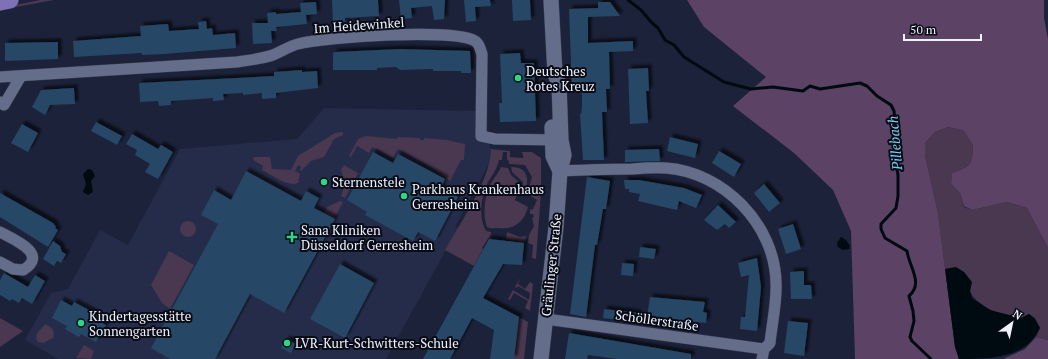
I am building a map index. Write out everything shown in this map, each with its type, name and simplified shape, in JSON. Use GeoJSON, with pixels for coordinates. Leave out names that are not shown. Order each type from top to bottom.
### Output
{"type":"FeatureCollection","features":[{"type":"Feature","properties":{"kind":"main road"},"geometry":{"type":"LineString","coordinates":[[0,2],[10,0]]}},
{"type":"Feature","properties":{"kind":"main road","name":"Gräulinger Straße"},"geometry":{"type":"LineString","coordinates":[[541,359],[556,227],[560,171],[554,161],[557,140],[551,82],[555,74],[551,0]]}},
{"type":"Feature","properties":{"kind":"street","name":"Im Heidewinkel"},"geometry":{"type":"LineString","coordinates":[[0,77],[237,62],[262,58],[298,44],[325,39],[374,35],[456,37],[474,40],[480,46],[482,54],[481,136],[494,139],[557,140]]}},
{"type":"Feature","properties":{"kind":"street"},"geometry":{"type":"LineString","coordinates":[[0,102],[4,105],[21,76]]}},
{"type":"Feature","properties":{"kind":"street"},"geometry":{"type":"LineString","coordinates":[[560,171],[666,168],[683,171],[704,178],[728,191],[741,202],[751,215],[765,240],[774,266],[776,283],[770,343],[763,354]]}},
{"type":"Feature","properties":{"kind":"street"},"geometry":{"type":"LineString","coordinates":[[0,232],[26,246],[32,254],[32,259],[31,264],[23,270],[13,269],[0,262]]}},
{"type":"Feature","properties":{"kind":"street","name":"Schöllerstraße"},"geometry":{"type":"LineString","coordinates":[[546,319],[763,354]]}},
{"type":"Feature","properties":{"kind":"shaded area"},"geometry":{"type":"Polygon","coordinates":[[[40,0],[54,0],[0,10],[0,8],[40,0]]]}},
{"type":"Feature","properties":{"kind":"shaded area"},"geometry":{"type":"Polygon","coordinates":[[[687,0],[1044,0],[1044,18],[1048,39],[1048,248],[1027,208],[1007,202],[972,210],[964,206],[960,193],[951,184],[952,173],[970,164],[972,157],[973,145],[963,130],[948,127],[935,132],[925,143],[925,155],[938,213],[955,347],[959,359],[855,359],[851,231],[833,190],[794,153],[733,106],[766,77],[704,27],[687,0]]]}},
{"type":"Feature","properties":{"kind":"shaded area","name":"Sana Kliniken Düsseldorf Gerresheim"},"geometry":{"type":"Polygon","coordinates":[[[324,108],[478,111],[491,149],[491,160],[455,227],[458,228],[386,359],[58,359],[25,340],[51,293],[68,289],[100,230],[128,245],[180,149],[297,139],[324,108]]]}},
{"type":"Feature","properties":{"kind":"shaded area"},"geometry":{"type":"Polygon","coordinates":[[[948,127],[963,130],[973,145],[970,164],[952,173],[951,184],[960,193],[964,207],[972,210],[1007,202],[1027,208],[1048,248],[1048,340],[1036,337],[1040,328],[1035,318],[1029,314],[1021,318],[1014,318],[991,310],[973,296],[970,291],[971,288],[967,278],[962,272],[951,268],[945,269],[938,213],[925,155],[925,143],[935,132],[948,127]]]}},
{"type":"Feature","properties":{"kind":"shaded area"},"geometry":{"type":"Polygon","coordinates":[[[343,132],[343,135],[334,139],[324,157],[311,161],[301,171],[301,167],[298,165],[295,171],[300,174],[298,183],[289,184],[280,180],[262,170],[263,166],[253,160],[254,157],[270,157],[272,169],[291,170],[298,156],[335,133],[343,132]]]}},
{"type":"Feature","properties":{"kind":"shaded area"},"geometry":{"type":"Polygon","coordinates":[[[366,136],[397,139],[397,137],[420,138],[420,140],[424,140],[424,138],[447,140],[465,144],[464,160],[461,160],[450,181],[434,169],[398,149],[393,158],[372,147],[369,153],[357,146],[351,157],[349,156],[358,139],[366,136]]]}},
{"type":"Feature","properties":{"kind":"shaded area"},"geometry":{"type":"Polygon","coordinates":[[[491,149],[510,151],[510,157],[523,158],[523,154],[521,152],[532,152],[541,158],[541,193],[536,259],[532,258],[533,245],[528,243],[529,235],[534,226],[532,218],[534,217],[533,214],[530,214],[530,210],[533,209],[537,200],[527,194],[532,177],[525,165],[509,164],[509,161],[507,160],[507,152],[503,152],[502,160],[499,160],[484,193],[481,206],[482,220],[486,231],[491,232],[491,234],[482,248],[483,249],[474,266],[445,250],[474,201],[486,174],[490,161],[491,149]]]}},
{"type":"Feature","properties":{"kind":"shaded area"},"geometry":{"type":"Polygon","coordinates":[[[344,165],[358,173],[345,198],[341,196],[345,184],[341,170],[344,165]]]}},
{"type":"Feature","properties":{"kind":"shaded area"},"geometry":{"type":"Polygon","coordinates":[[[501,167],[508,168],[511,175],[520,183],[519,191],[515,200],[528,207],[524,217],[518,224],[509,228],[491,228],[487,227],[484,211],[487,193],[491,183],[501,167]]]}},
{"type":"Feature","properties":{"kind":"shaded area"},"geometry":{"type":"Polygon","coordinates":[[[511,167],[521,169],[526,175],[527,183],[525,193],[522,192],[523,182],[512,172],[511,167]]]}},
{"type":"Feature","properties":{"kind":"shaded area"},"geometry":{"type":"Polygon","coordinates":[[[88,169],[92,170],[95,176],[91,181],[93,192],[88,195],[83,192],[86,184],[83,174],[88,169]]]}},
{"type":"Feature","properties":{"kind":"shaded area"},"geometry":{"type":"Polygon","coordinates":[[[340,201],[343,202],[334,219],[324,213],[327,207],[340,201]]]}},
{"type":"Feature","properties":{"kind":"shaded area"},"geometry":{"type":"Polygon","coordinates":[[[188,221],[194,223],[196,229],[194,235],[188,237],[182,235],[180,229],[182,223],[188,221]]]}},
{"type":"Feature","properties":{"kind":"shaded area"},"geometry":{"type":"Polygon","coordinates":[[[507,232],[520,237],[526,236],[525,242],[506,239],[507,232]]]}},
{"type":"Feature","properties":{"kind":"shaded area"},"geometry":{"type":"Polygon","coordinates":[[[841,237],[846,240],[850,246],[849,249],[843,250],[838,247],[837,243],[841,237]]]}},
{"type":"Feature","properties":{"kind":"shaded area"},"geometry":{"type":"Polygon","coordinates":[[[169,251],[194,265],[170,309],[162,303],[151,285],[169,251]]]}},
{"type":"Feature","properties":{"kind":"shaded area"},"geometry":{"type":"Polygon","coordinates":[[[956,267],[964,272],[972,282],[970,291],[972,298],[990,310],[1021,318],[1029,314],[1035,319],[1040,328],[1034,338],[1026,346],[1006,355],[983,359],[959,359],[955,347],[945,269],[956,267]]]}},
{"type":"Feature","properties":{"kind":"shaded area"},"geometry":{"type":"Polygon","coordinates":[[[521,277],[518,284],[525,289],[530,282],[533,284],[530,311],[525,308],[528,301],[514,293],[510,300],[508,299],[513,290],[529,300],[530,293],[518,286],[516,288],[515,287],[521,277]]]}},
{"type":"Feature","properties":{"kind":"shaded area"},"geometry":{"type":"Polygon","coordinates":[[[519,317],[528,322],[524,359],[514,359],[519,317]]]}},
{"type":"Feature","properties":{"kind":"shaded area"},"geometry":{"type":"Polygon","coordinates":[[[0,318],[23,331],[0,347],[0,318]]]}},
{"type":"Feature","properties":{"kind":"shaded area"},"geometry":{"type":"Polygon","coordinates":[[[45,324],[53,331],[53,338],[43,343],[38,342],[36,336],[45,324]]]}},
{"type":"Feature","properties":{"kind":"shaded area"},"geometry":{"type":"Polygon","coordinates":[[[1036,337],[1048,340],[1048,359],[1003,359],[1025,349],[1036,337]]]}},
{"type":"Feature","properties":{"kind":"shaded area"},"geometry":{"type":"Polygon","coordinates":[[[84,345],[94,351],[91,359],[76,358],[84,345]]]}},
{"type":"Feature","properties":{"kind":"building"},"geometry":{"type":"Polygon","coordinates":[[[332,0],[378,0],[379,16],[345,18],[345,22],[333,23],[332,0]]]}},
{"type":"Feature","properties":{"kind":"building"},"geometry":{"type":"Polygon","coordinates":[[[399,0],[445,0],[444,19],[434,20],[432,6],[411,8],[412,18],[401,19],[399,0]]]}},
{"type":"Feature","properties":{"kind":"building"},"geometry":{"type":"Polygon","coordinates":[[[464,0],[490,0],[491,6],[475,7],[476,21],[466,22],[464,0]]]}},
{"type":"Feature","properties":{"kind":"building"},"geometry":{"type":"Polygon","coordinates":[[[512,0],[530,0],[531,20],[513,21],[512,0]]]}},
{"type":"Feature","properties":{"kind":"building"},"geometry":{"type":"Polygon","coordinates":[[[316,2],[317,14],[306,15],[307,24],[276,27],[277,31],[271,31],[272,43],[253,44],[252,23],[268,23],[267,13],[276,12],[276,14],[301,12],[300,3],[316,2]]]}},
{"type":"Feature","properties":{"kind":"building"},"geometry":{"type":"Polygon","coordinates":[[[598,2],[610,2],[620,16],[588,17],[588,43],[633,41],[633,51],[609,52],[610,89],[606,89],[607,112],[602,112],[604,160],[583,160],[580,114],[582,107],[582,90],[572,91],[569,9],[598,8],[598,2]]]}},
{"type":"Feature","properties":{"kind":"building"},"geometry":{"type":"Polygon","coordinates":[[[206,21],[207,29],[212,28],[213,35],[235,33],[236,48],[164,54],[142,55],[142,53],[74,57],[73,41],[141,36],[140,26],[168,24],[169,31],[199,29],[198,22],[206,21]]]}},
{"type":"Feature","properties":{"kind":"building"},"geometry":{"type":"Polygon","coordinates":[[[58,42],[58,59],[5,61],[5,43],[58,42]]]}},
{"type":"Feature","properties":{"kind":"building"},"geometry":{"type":"Polygon","coordinates":[[[400,49],[470,51],[471,73],[461,73],[461,71],[433,71],[433,69],[400,70],[396,67],[377,68],[377,70],[333,70],[333,53],[335,52],[400,49]]]}},
{"type":"Feature","properties":{"kind":"building","name":"Deutsches Rotes Kreuz"},"geometry":{"type":"Polygon","coordinates":[[[520,53],[521,63],[534,63],[536,121],[500,122],[499,103],[502,103],[500,54],[520,53]]]}},
{"type":"Feature","properties":{"kind":"building"},"geometry":{"type":"Polygon","coordinates":[[[648,68],[649,91],[646,91],[648,123],[630,124],[628,69],[648,68]]]}},
{"type":"Feature","properties":{"kind":"building"},"geometry":{"type":"Polygon","coordinates":[[[302,70],[302,72],[317,71],[318,88],[276,93],[276,98],[262,99],[262,93],[243,95],[243,93],[223,94],[224,100],[213,101],[213,98],[171,101],[171,105],[159,106],[158,101],[140,102],[139,83],[274,76],[274,72],[302,70]]]}},
{"type":"Feature","properties":{"kind":"building"},"geometry":{"type":"Polygon","coordinates":[[[74,88],[75,104],[50,105],[45,115],[32,107],[41,90],[74,88]]]}},
{"type":"Feature","properties":{"kind":"building"},"geometry":{"type":"Polygon","coordinates":[[[96,122],[122,136],[117,145],[91,131],[96,122]]]}},
{"type":"Feature","properties":{"kind":"building"},"geometry":{"type":"Polygon","coordinates":[[[22,124],[38,133],[28,152],[11,143],[22,124]]]}},
{"type":"Feature","properties":{"kind":"building"},"geometry":{"type":"Polygon","coordinates":[[[132,134],[158,149],[161,145],[173,152],[158,179],[145,172],[150,164],[135,155],[137,150],[126,144],[132,134]]]}},
{"type":"Feature","properties":{"kind":"building"},"geometry":{"type":"Polygon","coordinates":[[[670,137],[698,144],[695,158],[667,151],[670,137]]]}},
{"type":"Feature","properties":{"kind":"building"},"geometry":{"type":"Polygon","coordinates":[[[659,149],[660,161],[625,162],[625,150],[659,149]]]}},
{"type":"Feature","properties":{"kind":"building"},"geometry":{"type":"Polygon","coordinates":[[[719,151],[741,164],[734,177],[712,163],[719,151]]]}},
{"type":"Feature","properties":{"kind":"building","name":"Parkhaus Krankenhaus Gerresheim"},"geometry":{"type":"Polygon","coordinates":[[[373,152],[393,163],[398,154],[445,179],[441,188],[458,197],[435,241],[418,232],[413,241],[365,215],[367,212],[347,200],[373,152]]]}},
{"type":"Feature","properties":{"kind":"building"},"geometry":{"type":"Polygon","coordinates":[[[246,171],[301,201],[306,191],[319,198],[314,208],[335,219],[284,313],[250,294],[215,359],[170,359],[151,348],[218,224],[201,215],[214,190],[231,200],[246,171]]]}},
{"type":"Feature","properties":{"kind":"building"},"geometry":{"type":"Polygon","coordinates":[[[587,177],[610,181],[606,209],[603,209],[597,245],[595,245],[586,317],[570,314],[587,177]]]}},
{"type":"Feature","properties":{"kind":"building"},"geometry":{"type":"Polygon","coordinates":[[[624,180],[639,180],[684,188],[702,195],[696,208],[679,201],[677,210],[638,201],[640,194],[629,192],[629,189],[625,189],[624,180]]]}},
{"type":"Feature","properties":{"kind":"building"},"geometry":{"type":"Polygon","coordinates":[[[764,184],[780,203],[769,212],[754,193],[764,184]]]}},
{"type":"Feature","properties":{"kind":"building"},"geometry":{"type":"Polygon","coordinates":[[[0,193],[53,223],[56,227],[55,228],[58,230],[48,247],[0,217],[0,193]]]}},
{"type":"Feature","properties":{"kind":"building"},"geometry":{"type":"Polygon","coordinates":[[[718,205],[736,222],[729,228],[725,224],[717,230],[704,220],[718,205]]]}},
{"type":"Feature","properties":{"kind":"building"},"geometry":{"type":"Polygon","coordinates":[[[793,224],[801,249],[786,254],[778,229],[793,224]]]}},
{"type":"Feature","properties":{"kind":"building"},"geometry":{"type":"Polygon","coordinates":[[[489,239],[524,243],[522,265],[503,264],[483,298],[519,317],[514,359],[490,359],[494,330],[472,318],[450,359],[423,359],[489,239]]]}},
{"type":"Feature","properties":{"kind":"building"},"geometry":{"type":"Polygon","coordinates":[[[53,241],[60,246],[62,252],[66,254],[61,263],[57,261],[54,266],[43,259],[53,241]]]}},
{"type":"Feature","properties":{"kind":"building"},"geometry":{"type":"Polygon","coordinates":[[[640,247],[656,249],[654,259],[639,257],[640,247]]]}},
{"type":"Feature","properties":{"kind":"building"},"geometry":{"type":"Polygon","coordinates":[[[757,258],[761,287],[757,331],[740,329],[741,317],[745,317],[749,275],[741,277],[738,263],[757,258]]]}},
{"type":"Feature","properties":{"kind":"building"},"geometry":{"type":"Polygon","coordinates":[[[622,263],[634,264],[633,276],[621,275],[622,263]]]}},
{"type":"Feature","properties":{"kind":"building"},"geometry":{"type":"Polygon","coordinates":[[[340,264],[374,283],[345,338],[310,319],[340,264]]]}},
{"type":"Feature","properties":{"kind":"building"},"geometry":{"type":"Polygon","coordinates":[[[804,271],[804,285],[811,285],[812,299],[791,299],[790,272],[804,271]]]}},
{"type":"Feature","properties":{"kind":"building"},"geometry":{"type":"Polygon","coordinates":[[[4,273],[28,287],[35,275],[45,281],[32,304],[22,298],[19,303],[12,299],[10,301],[0,295],[0,280],[4,273]]]}},
{"type":"Feature","properties":{"kind":"building"},"geometry":{"type":"Polygon","coordinates":[[[650,297],[705,302],[703,312],[707,313],[706,323],[647,317],[650,297]]]}},
{"type":"Feature","properties":{"kind":"building","name":"Kindertagesstätte Sonnengarten"},"geometry":{"type":"Polygon","coordinates":[[[61,300],[72,306],[74,302],[100,316],[97,321],[106,325],[96,342],[81,334],[79,337],[65,329],[67,326],[52,318],[61,300]]]}},
{"type":"Feature","properties":{"kind":"building"},"geometry":{"type":"Polygon","coordinates":[[[604,309],[638,313],[636,322],[603,318],[604,309]]]}},
{"type":"Feature","properties":{"kind":"building"},"geometry":{"type":"Polygon","coordinates":[[[788,321],[808,323],[804,356],[784,353],[788,321]]]}},
{"type":"Feature","properties":{"kind":"building"},"geometry":{"type":"Polygon","coordinates":[[[569,333],[691,354],[691,359],[617,359],[588,355],[587,359],[565,359],[569,333]]]}},
{"type":"Feature","properties":{"kind":"building"},"geometry":{"type":"Polygon","coordinates":[[[286,339],[296,344],[291,353],[281,348],[286,339]]]}},
{"type":"Feature","properties":{"kind":"waterway","name":"Pillebach"},"geometry":{"type":"LineString","coordinates":[[628,0],[641,10],[658,28],[665,40],[674,45],[684,57],[724,82],[751,89],[773,87],[803,91],[810,86],[820,89],[860,83],[867,86],[877,96],[891,105],[894,111],[897,136],[894,153],[898,175],[898,196],[896,208],[881,224],[881,229],[885,238],[907,251],[915,280],[915,286],[909,296],[914,321],[910,337],[912,341],[931,359]]}},
{"type":"Feature","properties":{"kind":"place","name":"Deutsches Rotes Kreuz"},"geometry":{"type":"Point","coordinates":[518,78]}},
{"type":"Feature","properties":{"kind":"place","name":"Sternenstele"},"geometry":{"type":"Point","coordinates":[324,182]}},
{"type":"Feature","properties":{"kind":"place","name":"Parkhaus Krankenhaus Gerresheim"},"geometry":{"type":"Point","coordinates":[404,196]}},
{"type":"Feature","properties":{"kind":"place","name":"Sana Kliniken Düsseldorf Gerresheim"},"geometry":{"type":"Point","coordinates":[292,237]}},
{"type":"Feature","properties":{"kind":"place","name":"Kindertagesstätte Sonnengarten"},"geometry":{"type":"Point","coordinates":[81,323]}},
{"type":"Feature","properties":{"kind":"place","name":"LVR-Kurt-Schwitters-Schule"},"geometry":{"type":"Point","coordinates":[287,343]}}]}
